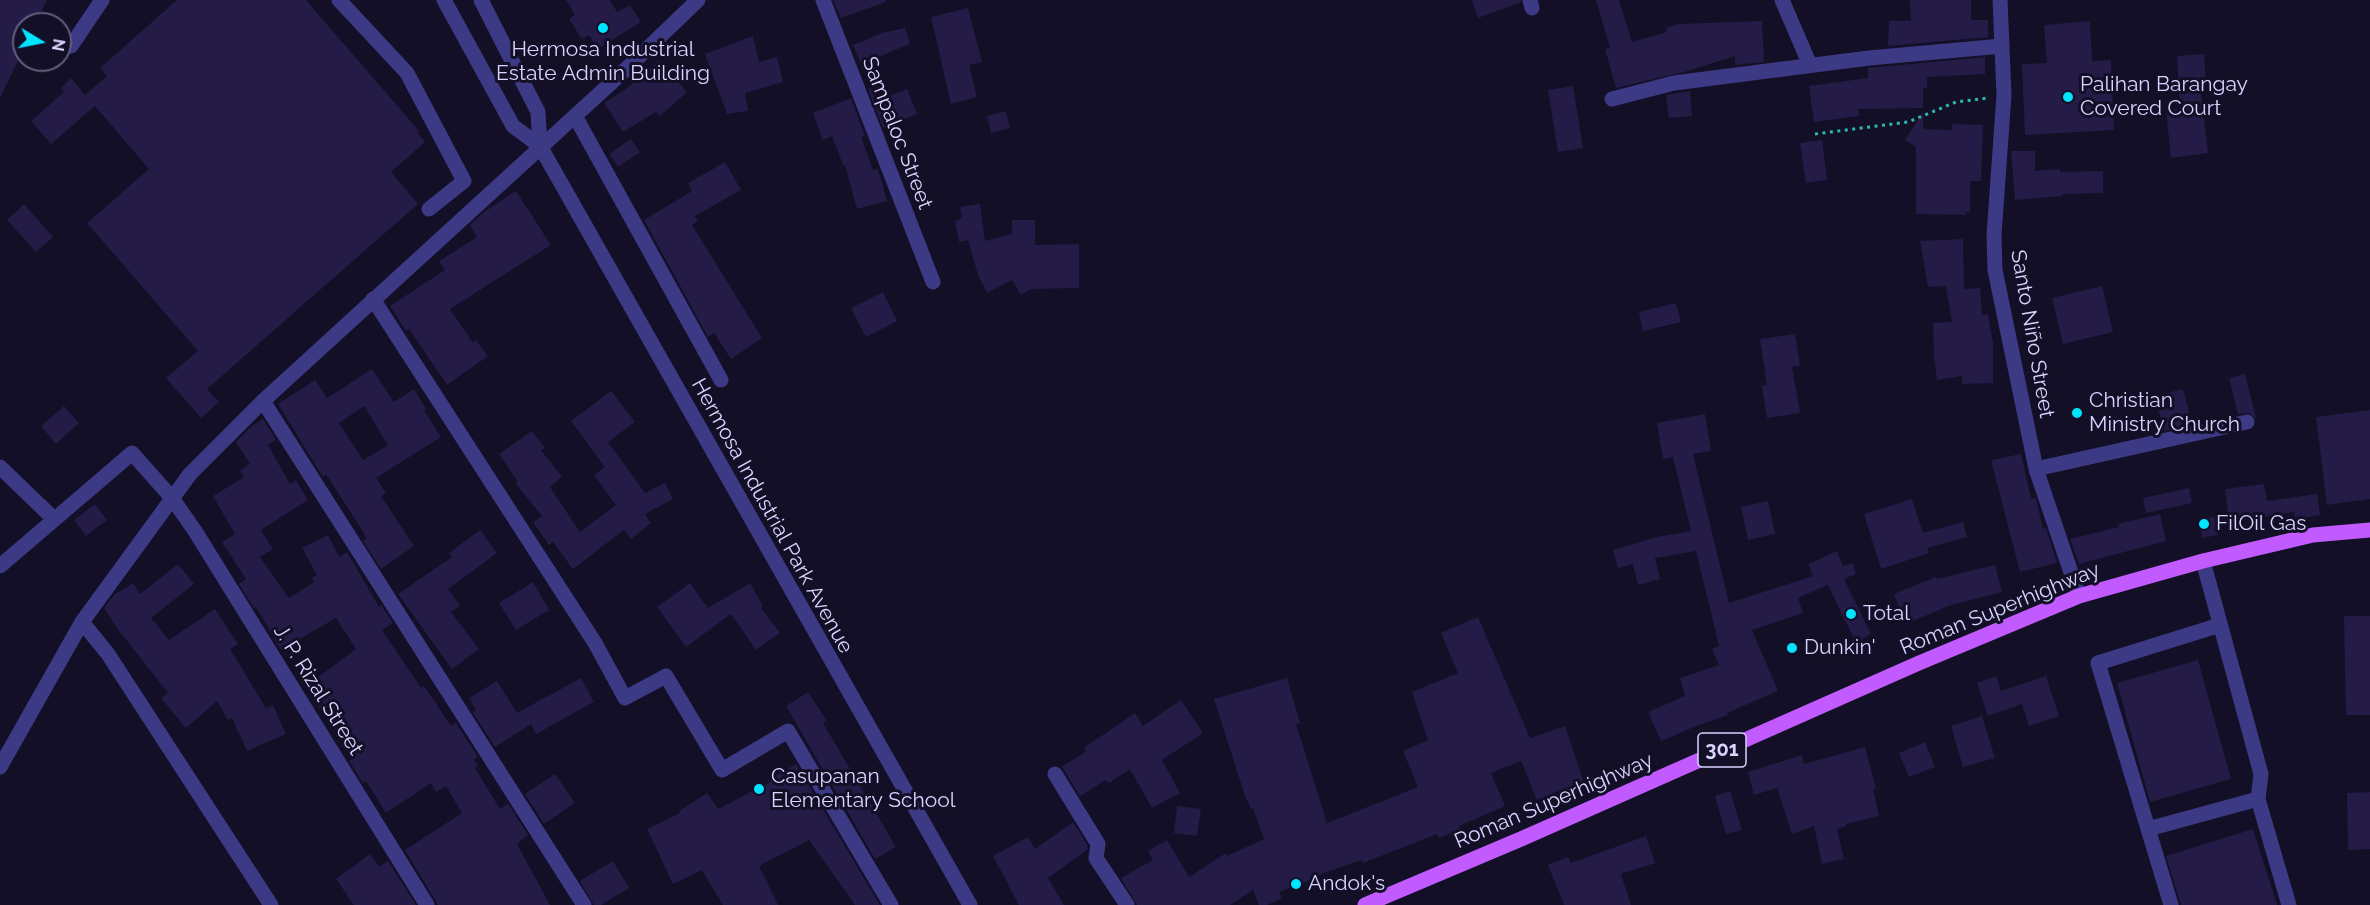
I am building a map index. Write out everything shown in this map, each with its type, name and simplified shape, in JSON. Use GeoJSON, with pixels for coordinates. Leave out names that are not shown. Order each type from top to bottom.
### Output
{"type":"FeatureCollection","features":[{"type":"Feature","properties":{"kind":"main road","name":"Roman Superhighway"},"geometry":{"type":"LineString","coordinates":[[1370,904],[1521,840],[1919,663],[2079,597],[2203,561],[2313,536],[2370,530]]}},
{"type":"Feature","properties":{"kind":"street"},"geometry":{"type":"LineString","coordinates":[[72,45],[102,0]]}},
{"type":"Feature","properties":{"kind":"street"},"geometry":{"type":"LineString","coordinates":[[339,0],[407,73],[464,181],[429,209]]}},
{"type":"Feature","properties":{"kind":"street"},"geometry":{"type":"LineString","coordinates":[[444,0],[513,126],[540,146]]}},
{"type":"Feature","properties":{"kind":"street"},"geometry":{"type":"LineString","coordinates":[[481,0],[538,112],[540,146]]}},
{"type":"Feature","properties":{"kind":"street"},"geometry":{"type":"LineString","coordinates":[[0,767],[82,622],[190,474],[263,401],[575,116],[698,0]]}},
{"type":"Feature","properties":{"kind":"street","name":"Sampaloc Street"},"geometry":{"type":"LineString","coordinates":[[823,0],[933,282]]}},
{"type":"Feature","properties":{"kind":"street"},"geometry":{"type":"LineString","coordinates":[[1782,0],[1810,65]]}},
{"type":"Feature","properties":{"kind":"street","name":"Santo Niño Street"},"geometry":{"type":"LineString","coordinates":[[2000,0],[2004,95],[1994,235],[1995,270],[2036,468],[2079,597]]}},
{"type":"Feature","properties":{"kind":"street"},"geometry":{"type":"LineString","coordinates":[[1612,99],[1674,83],[1810,65],[2002,46]]}},
{"type":"Feature","properties":{"kind":"street"},"geometry":{"type":"LineString","coordinates":[[575,116],[721,380]]}},
{"type":"Feature","properties":{"kind":"street","name":"Hermosa Industrial Park Avenue"},"geometry":{"type":"LineString","coordinates":[[540,146],[970,905]]}},
{"type":"Feature","properties":{"kind":"street"},"geometry":{"type":"LineString","coordinates":[[373,299],[595,643],[625,698],[666,676],[722,771],[788,731],[891,905]]}},
{"type":"Feature","properties":{"kind":"street"},"geometry":{"type":"LineString","coordinates":[[263,401],[584,905]]}},
{"type":"Feature","properties":{"kind":"street"},"geometry":{"type":"LineString","coordinates":[[2036,468],[2247,422]]}},
{"type":"Feature","properties":{"kind":"street","name":"J. P. Rizal Street"},"geometry":{"type":"LineString","coordinates":[[53,518],[132,453],[172,498],[427,905]]}},
{"type":"Feature","properties":{"kind":"street"},"geometry":{"type":"LineString","coordinates":[[0,467],[53,518],[0,566]]}},
{"type":"Feature","properties":{"kind":"street"},"geometry":{"type":"LineString","coordinates":[[2203,561],[2261,774],[2258,799],[2289,905]]}},
{"type":"Feature","properties":{"kind":"street"},"geometry":{"type":"LineString","coordinates":[[82,622],[108,654],[271,905]]}},
{"type":"Feature","properties":{"kind":"street"},"geometry":{"type":"LineString","coordinates":[[2171,905],[2098,663],[2220,625]]}},
{"type":"Feature","properties":{"kind":"street"},"geometry":{"type":"LineString","coordinates":[[1054,774],[1098,844],[1096,858],[1127,905]]}},
{"type":"Feature","properties":{"kind":"street"},"geometry":{"type":"LineString","coordinates":[[2148,830],[2258,799]]}},
{"type":"Feature","properties":{"kind":"path"},"geometry":{"type":"LineString","coordinates":[[1815,134],[1908,122],[1956,102],[2004,95]]}},
{"type":"Feature","properties":{"kind":"building"},"geometry":{"type":"Polygon","coordinates":[[[0,0],[47,0],[41,12],[12,12],[12,72],[0,98],[0,0]]]}},
{"type":"Feature","properties":{"kind":"building"},"geometry":{"type":"Polygon","coordinates":[[[177,0],[306,0],[419,131],[417,132],[425,142],[391,172],[418,204],[207,389],[219,402],[201,418],[166,378],[198,351],[87,223],[149,169],[95,106],[51,144],[31,121],[64,92],[61,88],[71,78],[85,95],[107,76],[100,68],[177,0]]]}},
{"type":"Feature","properties":{"kind":"building","name":"Hermosa Industrial Estate Admin Building"},"geometry":{"type":"Polygon","coordinates":[[[566,0],[610,0],[617,12],[630,5],[641,22],[598,49],[589,35],[582,39],[569,19],[575,15],[566,0]]]}},
{"type":"Feature","properties":{"kind":"building"},"geometry":{"type":"Polygon","coordinates":[[[833,0],[885,0],[886,2],[841,18],[833,0]]]}},
{"type":"Feature","properties":{"kind":"building"},"geometry":{"type":"Polygon","coordinates":[[[1472,0],[1521,0],[1521,2],[1478,18],[1472,0]]]}},
{"type":"Feature","properties":{"kind":"building"},"geometry":{"type":"Polygon","coordinates":[[[1596,0],[1619,0],[1632,42],[1667,32],[1666,28],[1678,24],[1762,21],[1764,62],[1735,65],[1735,56],[1688,71],[1616,88],[1605,49],[1610,48],[1596,0]]]}},
{"type":"Feature","properties":{"kind":"building"},"geometry":{"type":"Polygon","coordinates":[[[1910,0],[1971,0],[1971,20],[1988,20],[1988,37],[1888,46],[1889,21],[1911,21],[1910,0]]]}},
{"type":"Feature","properties":{"kind":"building"},"geometry":{"type":"Polygon","coordinates":[[[968,8],[982,62],[969,65],[977,97],[951,104],[931,17],[968,8]]]}},
{"type":"Feature","properties":{"kind":"building","name":"Palihan Barangay Covered Court"},"geometry":{"type":"Polygon","coordinates":[[[2090,21],[2092,61],[2111,60],[2114,130],[2025,135],[2022,64],[2047,63],[2044,25],[2090,21]]]}},
{"type":"Feature","properties":{"kind":"building"},"geometry":{"type":"Polygon","coordinates":[[[905,28],[910,44],[861,64],[853,45],[882,33],[905,28]]]}},
{"type":"Feature","properties":{"kind":"building"},"geometry":{"type":"Polygon","coordinates":[[[753,36],[759,62],[777,57],[783,82],[745,93],[748,111],[727,114],[705,54],[753,36]]]}},
{"type":"Feature","properties":{"kind":"building"},"geometry":{"type":"Polygon","coordinates":[[[2204,54],[2206,84],[2200,84],[2208,153],[2171,158],[2166,110],[2180,109],[2177,56],[2204,54]]]}},
{"type":"Feature","properties":{"kind":"building"},"geometry":{"type":"Polygon","coordinates":[[[1985,57],[1985,74],[1927,77],[1927,88],[1923,88],[1923,108],[1858,109],[1859,116],[1814,122],[1809,86],[1868,78],[1868,68],[1985,57]]]}},
{"type":"Feature","properties":{"kind":"building"},"geometry":{"type":"Polygon","coordinates":[[[659,60],[687,92],[660,116],[656,112],[623,132],[604,103],[627,88],[659,60]]]}},
{"type":"Feature","properties":{"kind":"building"},"geometry":{"type":"Polygon","coordinates":[[[882,84],[887,97],[907,89],[917,114],[883,128],[868,89],[882,84]]]}},
{"type":"Feature","properties":{"kind":"building"},"geometry":{"type":"Polygon","coordinates":[[[1573,86],[1583,148],[1558,152],[1548,90],[1573,86]]]}},
{"type":"Feature","properties":{"kind":"building"},"geometry":{"type":"Polygon","coordinates":[[[1690,91],[1692,116],[1669,118],[1666,95],[1690,91]]]}},
{"type":"Feature","properties":{"kind":"building"},"geometry":{"type":"Polygon","coordinates":[[[851,98],[865,136],[861,137],[873,170],[878,169],[887,201],[857,209],[845,165],[843,165],[832,136],[823,140],[813,113],[851,98]]]}},
{"type":"Feature","properties":{"kind":"building"},"geometry":{"type":"Polygon","coordinates":[[[1006,111],[1010,128],[991,133],[987,116],[1006,111]]]}},
{"type":"Feature","properties":{"kind":"building"},"geometry":{"type":"Polygon","coordinates":[[[1923,112],[1923,129],[1952,130],[1952,124],[1983,125],[1981,181],[1970,181],[1970,212],[1966,212],[1966,215],[1916,214],[1916,147],[1905,140],[1923,112]]]}},
{"type":"Feature","properties":{"kind":"building"},"geometry":{"type":"Polygon","coordinates":[[[631,139],[640,152],[618,167],[609,154],[631,139]]]}},
{"type":"Feature","properties":{"kind":"building"},"geometry":{"type":"Polygon","coordinates":[[[1822,140],[1827,180],[1806,183],[1800,143],[1822,140]]]}},
{"type":"Feature","properties":{"kind":"building"},"geometry":{"type":"Polygon","coordinates":[[[2011,151],[2035,151],[2035,171],[2060,169],[2060,172],[2103,171],[2103,193],[2062,194],[2062,196],[2015,200],[2011,151]]]}},
{"type":"Feature","properties":{"kind":"building"},"geometry":{"type":"Polygon","coordinates":[[[725,162],[741,190],[695,216],[698,221],[692,225],[762,338],[731,359],[714,333],[708,337],[644,220],[692,191],[688,183],[725,162]]]}},
{"type":"Feature","properties":{"kind":"building"},"geometry":{"type":"Polygon","coordinates":[[[516,191],[551,245],[450,309],[473,343],[476,340],[488,356],[447,385],[409,329],[406,331],[390,306],[445,270],[439,261],[477,237],[470,225],[484,212],[516,191]]]}},
{"type":"Feature","properties":{"kind":"building"},"geometry":{"type":"Polygon","coordinates":[[[24,204],[53,237],[36,252],[7,220],[24,204]]]}},
{"type":"Feature","properties":{"kind":"building"},"geometry":{"type":"Polygon","coordinates":[[[980,204],[985,241],[1012,234],[1012,220],[1035,220],[1035,245],[1079,244],[1079,288],[1031,289],[1021,295],[1012,280],[987,293],[978,275],[968,240],[959,242],[955,221],[962,218],[960,207],[980,204]]]}},
{"type":"Feature","properties":{"kind":"building"},"geometry":{"type":"Polygon","coordinates":[[[1963,239],[1964,289],[1980,288],[1982,315],[1988,314],[1993,343],[1993,383],[1962,384],[1962,376],[1937,380],[1933,323],[1952,322],[1946,286],[1928,287],[1920,241],[1963,239]]]}},
{"type":"Feature","properties":{"kind":"building"},"geometry":{"type":"Polygon","coordinates":[[[2102,286],[2113,332],[2063,344],[2052,298],[2102,286]]]}},
{"type":"Feature","properties":{"kind":"building"},"geometry":{"type":"Polygon","coordinates":[[[883,292],[897,321],[866,337],[851,308],[883,292]]]}},
{"type":"Feature","properties":{"kind":"building"},"geometry":{"type":"Polygon","coordinates":[[[1676,303],[1681,322],[1643,331],[1639,312],[1676,303]]]}},
{"type":"Feature","properties":{"kind":"building"},"geometry":{"type":"Polygon","coordinates":[[[1795,334],[1800,366],[1792,367],[1800,413],[1767,418],[1762,386],[1767,385],[1760,339],[1795,334]]]}},
{"type":"Feature","properties":{"kind":"building"},"geometry":{"type":"Polygon","coordinates":[[[372,369],[394,402],[414,389],[441,437],[376,478],[386,493],[381,496],[414,546],[381,569],[363,541],[367,538],[326,474],[323,477],[278,404],[315,380],[327,398],[372,369]],[[364,406],[339,423],[363,460],[388,445],[364,406]]]}},
{"type":"Feature","properties":{"kind":"building"},"geometry":{"type":"Polygon","coordinates":[[[2245,374],[2256,418],[2249,413],[2238,414],[2229,378],[2245,374]]]}},
{"type":"Feature","properties":{"kind":"building"},"geometry":{"type":"Polygon","coordinates":[[[2183,389],[2192,424],[2164,431],[2155,396],[2183,389]]]}},
{"type":"Feature","properties":{"kind":"building"},"geometry":{"type":"Polygon","coordinates":[[[611,391],[635,422],[608,442],[645,493],[665,483],[673,499],[645,514],[651,523],[631,539],[624,530],[573,569],[553,542],[549,545],[533,522],[542,516],[516,484],[518,482],[499,454],[532,431],[545,448],[541,450],[562,477],[550,487],[580,532],[616,505],[594,475],[605,467],[571,421],[611,391]]]}},
{"type":"Feature","properties":{"kind":"building"},"geometry":{"type":"Polygon","coordinates":[[[64,406],[79,423],[56,444],[41,426],[64,406]]]}},
{"type":"Feature","properties":{"kind":"building"},"geometry":{"type":"Polygon","coordinates":[[[2370,410],[2370,499],[2327,505],[2316,417],[2370,410]]]}},
{"type":"Feature","properties":{"kind":"building"},"geometry":{"type":"Polygon","coordinates":[[[1705,414],[1711,451],[1693,454],[1729,603],[1813,576],[1808,564],[1837,551],[1843,566],[1853,563],[1856,574],[1844,579],[1871,634],[1856,643],[1828,585],[1798,598],[1803,613],[1752,630],[1778,691],[1727,713],[1728,715],[1661,741],[1648,712],[1685,696],[1680,678],[1719,665],[1712,649],[1719,646],[1696,551],[1655,558],[1660,579],[1638,585],[1633,564],[1618,568],[1613,550],[1657,537],[1691,531],[1673,457],[1663,459],[1657,423],[1705,414]]]}},
{"type":"Feature","properties":{"kind":"building"},"geometry":{"type":"Polygon","coordinates":[[[263,419],[276,440],[268,445],[290,484],[296,480],[308,500],[261,530],[273,549],[260,557],[289,598],[314,582],[312,578],[317,575],[302,548],[328,535],[339,557],[347,552],[379,607],[381,605],[393,623],[382,630],[421,688],[424,686],[451,726],[456,723],[478,757],[474,760],[478,766],[475,768],[500,809],[509,805],[528,835],[517,844],[550,905],[438,905],[405,850],[462,813],[446,786],[436,792],[431,783],[386,813],[366,781],[363,783],[349,761],[355,758],[305,687],[356,649],[336,618],[281,650],[256,607],[254,608],[239,584],[246,579],[222,542],[235,534],[213,496],[244,477],[240,470],[250,464],[236,442],[252,426],[263,419]]]}},
{"type":"Feature","properties":{"kind":"building"},"geometry":{"type":"Polygon","coordinates":[[[2021,454],[2031,499],[2036,498],[2043,529],[2046,528],[2057,563],[2020,572],[1991,460],[2021,454]]]}},
{"type":"Feature","properties":{"kind":"building"},"geometry":{"type":"Polygon","coordinates":[[[2264,484],[2267,501],[2317,494],[2320,515],[2295,519],[2294,512],[2229,522],[2225,489],[2264,484]]]}},
{"type":"Feature","properties":{"kind":"building"},"geometry":{"type":"Polygon","coordinates":[[[2189,488],[2192,503],[2146,513],[2143,498],[2189,488]]]}},
{"type":"Feature","properties":{"kind":"building"},"geometry":{"type":"Polygon","coordinates":[[[1912,499],[1923,533],[1963,522],[1967,537],[1927,548],[1929,553],[1881,569],[1864,514],[1912,499]]]}},
{"type":"Feature","properties":{"kind":"building"},"geometry":{"type":"Polygon","coordinates":[[[1768,501],[1775,534],[1748,540],[1741,507],[1768,501]]]}},
{"type":"Feature","properties":{"kind":"building"},"geometry":{"type":"Polygon","coordinates":[[[95,504],[107,520],[86,536],[74,520],[95,504]]]}},
{"type":"Feature","properties":{"kind":"building"},"geometry":{"type":"Polygon","coordinates":[[[2160,514],[2166,541],[2079,564],[2070,539],[2160,514]]]}},
{"type":"Feature","properties":{"kind":"building"},"geometry":{"type":"Polygon","coordinates":[[[2214,517],[2218,535],[2202,538],[2199,520],[2214,517]]]}},
{"type":"Feature","properties":{"kind":"building"},"geometry":{"type":"Polygon","coordinates":[[[480,530],[497,553],[448,589],[460,606],[451,612],[479,649],[452,669],[398,594],[452,557],[449,553],[480,530]]]}},
{"type":"Feature","properties":{"kind":"building"},"geometry":{"type":"Polygon","coordinates":[[[178,564],[194,584],[151,618],[169,640],[215,609],[238,644],[230,649],[266,708],[273,705],[286,734],[247,751],[232,718],[228,720],[217,701],[186,728],[161,698],[168,693],[104,608],[114,595],[133,583],[140,594],[178,564]]]}},
{"type":"Feature","properties":{"kind":"building"},"geometry":{"type":"Polygon","coordinates":[[[1995,565],[2002,592],[1951,605],[1906,624],[1894,594],[1936,577],[1937,579],[1995,565]]]}},
{"type":"Feature","properties":{"kind":"building"},"geometry":{"type":"Polygon","coordinates":[[[533,582],[549,610],[516,630],[499,603],[533,582]]]}},
{"type":"Feature","properties":{"kind":"building"},"geometry":{"type":"Polygon","coordinates":[[[690,583],[708,608],[750,583],[763,606],[761,608],[780,633],[756,650],[731,614],[686,647],[657,607],[690,583]]]}},
{"type":"Feature","properties":{"kind":"building"},"geometry":{"type":"Polygon","coordinates":[[[2344,616],[2370,616],[2370,715],[2346,715],[2344,616]]]}},
{"type":"Feature","properties":{"kind":"building"},"geometry":{"type":"Polygon","coordinates":[[[1478,617],[1530,738],[1565,726],[1585,786],[1560,794],[1559,791],[1537,800],[1521,761],[1491,773],[1505,806],[1459,826],[1461,829],[1439,838],[1437,834],[1363,863],[1362,860],[1315,876],[1316,878],[1279,892],[1282,898],[1267,905],[1259,905],[1253,890],[1230,905],[1137,905],[1121,878],[1153,860],[1148,851],[1167,840],[1189,877],[1226,853],[1227,856],[1264,839],[1253,808],[1251,809],[1245,796],[1214,699],[1287,678],[1300,723],[1296,724],[1327,823],[1418,787],[1403,751],[1428,740],[1412,692],[1458,673],[1441,633],[1478,617]]]}},
{"type":"Feature","properties":{"kind":"building"},"geometry":{"type":"Polygon","coordinates":[[[2198,660],[2231,779],[2150,802],[2117,683],[2198,660]]]}},
{"type":"Feature","properties":{"kind":"building"},"geometry":{"type":"Polygon","coordinates":[[[1996,676],[2001,691],[2046,676],[2059,716],[2029,726],[2022,704],[1988,716],[1977,683],[1996,676]]]}},
{"type":"Feature","properties":{"kind":"building"},"geometry":{"type":"Polygon","coordinates":[[[581,678],[594,702],[536,734],[531,724],[495,747],[473,713],[476,710],[469,698],[497,681],[517,713],[581,678]]]}},
{"type":"Feature","properties":{"kind":"building"},"geometry":{"type":"Polygon","coordinates":[[[808,692],[827,721],[823,723],[896,847],[875,859],[786,706],[808,692]]]}},
{"type":"Feature","properties":{"kind":"building"},"geometry":{"type":"Polygon","coordinates":[[[1181,700],[1203,733],[1162,760],[1180,793],[1152,808],[1130,769],[1109,783],[1106,780],[1080,796],[1062,767],[1086,751],[1084,748],[1135,713],[1143,726],[1181,700]]]}},
{"type":"Feature","properties":{"kind":"building"},"geometry":{"type":"Polygon","coordinates":[[[1982,716],[1995,758],[1963,767],[1951,726],[1982,716]]]}},
{"type":"Feature","properties":{"kind":"building"},"geometry":{"type":"Polygon","coordinates":[[[1925,742],[1935,767],[1909,777],[1899,753],[1925,742]]]}},
{"type":"Feature","properties":{"kind":"building"},"geometry":{"type":"Polygon","coordinates":[[[1865,747],[1876,789],[1873,789],[1879,816],[1846,824],[1847,826],[1837,829],[1844,859],[1822,864],[1814,826],[1792,834],[1777,788],[1754,795],[1748,772],[1802,755],[1804,764],[1865,747]]]}},
{"type":"Feature","properties":{"kind":"building","name":"Casupanan Elementary School"},"geometry":{"type":"Polygon","coordinates":[[[796,764],[880,905],[855,905],[809,840],[759,866],[778,905],[723,905],[702,870],[673,884],[647,829],[680,813],[679,811],[707,793],[718,809],[774,780],[773,777],[796,764]]]}},
{"type":"Feature","properties":{"kind":"building"},"geometry":{"type":"Polygon","coordinates":[[[555,774],[575,803],[544,824],[525,794],[555,774]]]}},
{"type":"Feature","properties":{"kind":"building"},"geometry":{"type":"Polygon","coordinates":[[[1730,791],[1742,830],[1726,834],[1715,796],[1730,791]]]}},
{"type":"Feature","properties":{"kind":"building"},"geometry":{"type":"Polygon","coordinates":[[[2370,792],[2370,849],[2348,850],[2347,793],[2370,792]]]}},
{"type":"Feature","properties":{"kind":"building"},"geometry":{"type":"Polygon","coordinates":[[[1177,806],[1201,809],[1197,836],[1174,833],[1177,806]]]}},
{"type":"Feature","properties":{"kind":"building"},"geometry":{"type":"Polygon","coordinates":[[[1073,822],[1088,846],[1087,850],[1048,878],[1064,905],[1019,905],[993,856],[1028,837],[1035,849],[1073,822]]]}},
{"type":"Feature","properties":{"kind":"building"},"geometry":{"type":"Polygon","coordinates":[[[2253,829],[2277,905],[2181,905],[2166,856],[2253,829]]]}},
{"type":"Feature","properties":{"kind":"building"},"geometry":{"type":"Polygon","coordinates":[[[1646,836],[1655,863],[1621,874],[1631,905],[1564,905],[1548,865],[1568,857],[1571,863],[1646,836]]]}},
{"type":"Feature","properties":{"kind":"building"},"geometry":{"type":"Polygon","coordinates":[[[370,854],[379,867],[388,861],[416,905],[354,905],[336,879],[370,854]]]}},
{"type":"Feature","properties":{"kind":"building"},"geometry":{"type":"Polygon","coordinates":[[[613,861],[629,888],[601,905],[594,905],[580,881],[613,861]]]}},
{"type":"Feature","properties":{"kind":"place","name":"Hermosa Industrial Estate Admin Building"},"geometry":{"type":"Point","coordinates":[603,28]}},
{"type":"Feature","properties":{"kind":"place","name":"Palihan Barangay Covered Court"},"geometry":{"type":"Point","coordinates":[2068,97]}},
{"type":"Feature","properties":{"kind":"place","name":"Christian Ministry Church"},"geometry":{"type":"Point","coordinates":[2077,413]}},
{"type":"Feature","properties":{"kind":"place","name":"FilOil Gas"},"geometry":{"type":"Point","coordinates":[2204,524]}},
{"type":"Feature","properties":{"kind":"place","name":"Total"},"geometry":{"type":"Point","coordinates":[1851,614]}},
{"type":"Feature","properties":{"kind":"place","name":"Dunkin'"},"geometry":{"type":"Point","coordinates":[1792,648]}},
{"type":"Feature","properties":{"kind":"place","name":"Casupanan Elementary School"},"geometry":{"type":"Point","coordinates":[759,789]}},
{"type":"Feature","properties":{"kind":"place","name":"Andok's"},"geometry":{"type":"Point","coordinates":[1296,884]}}]}
